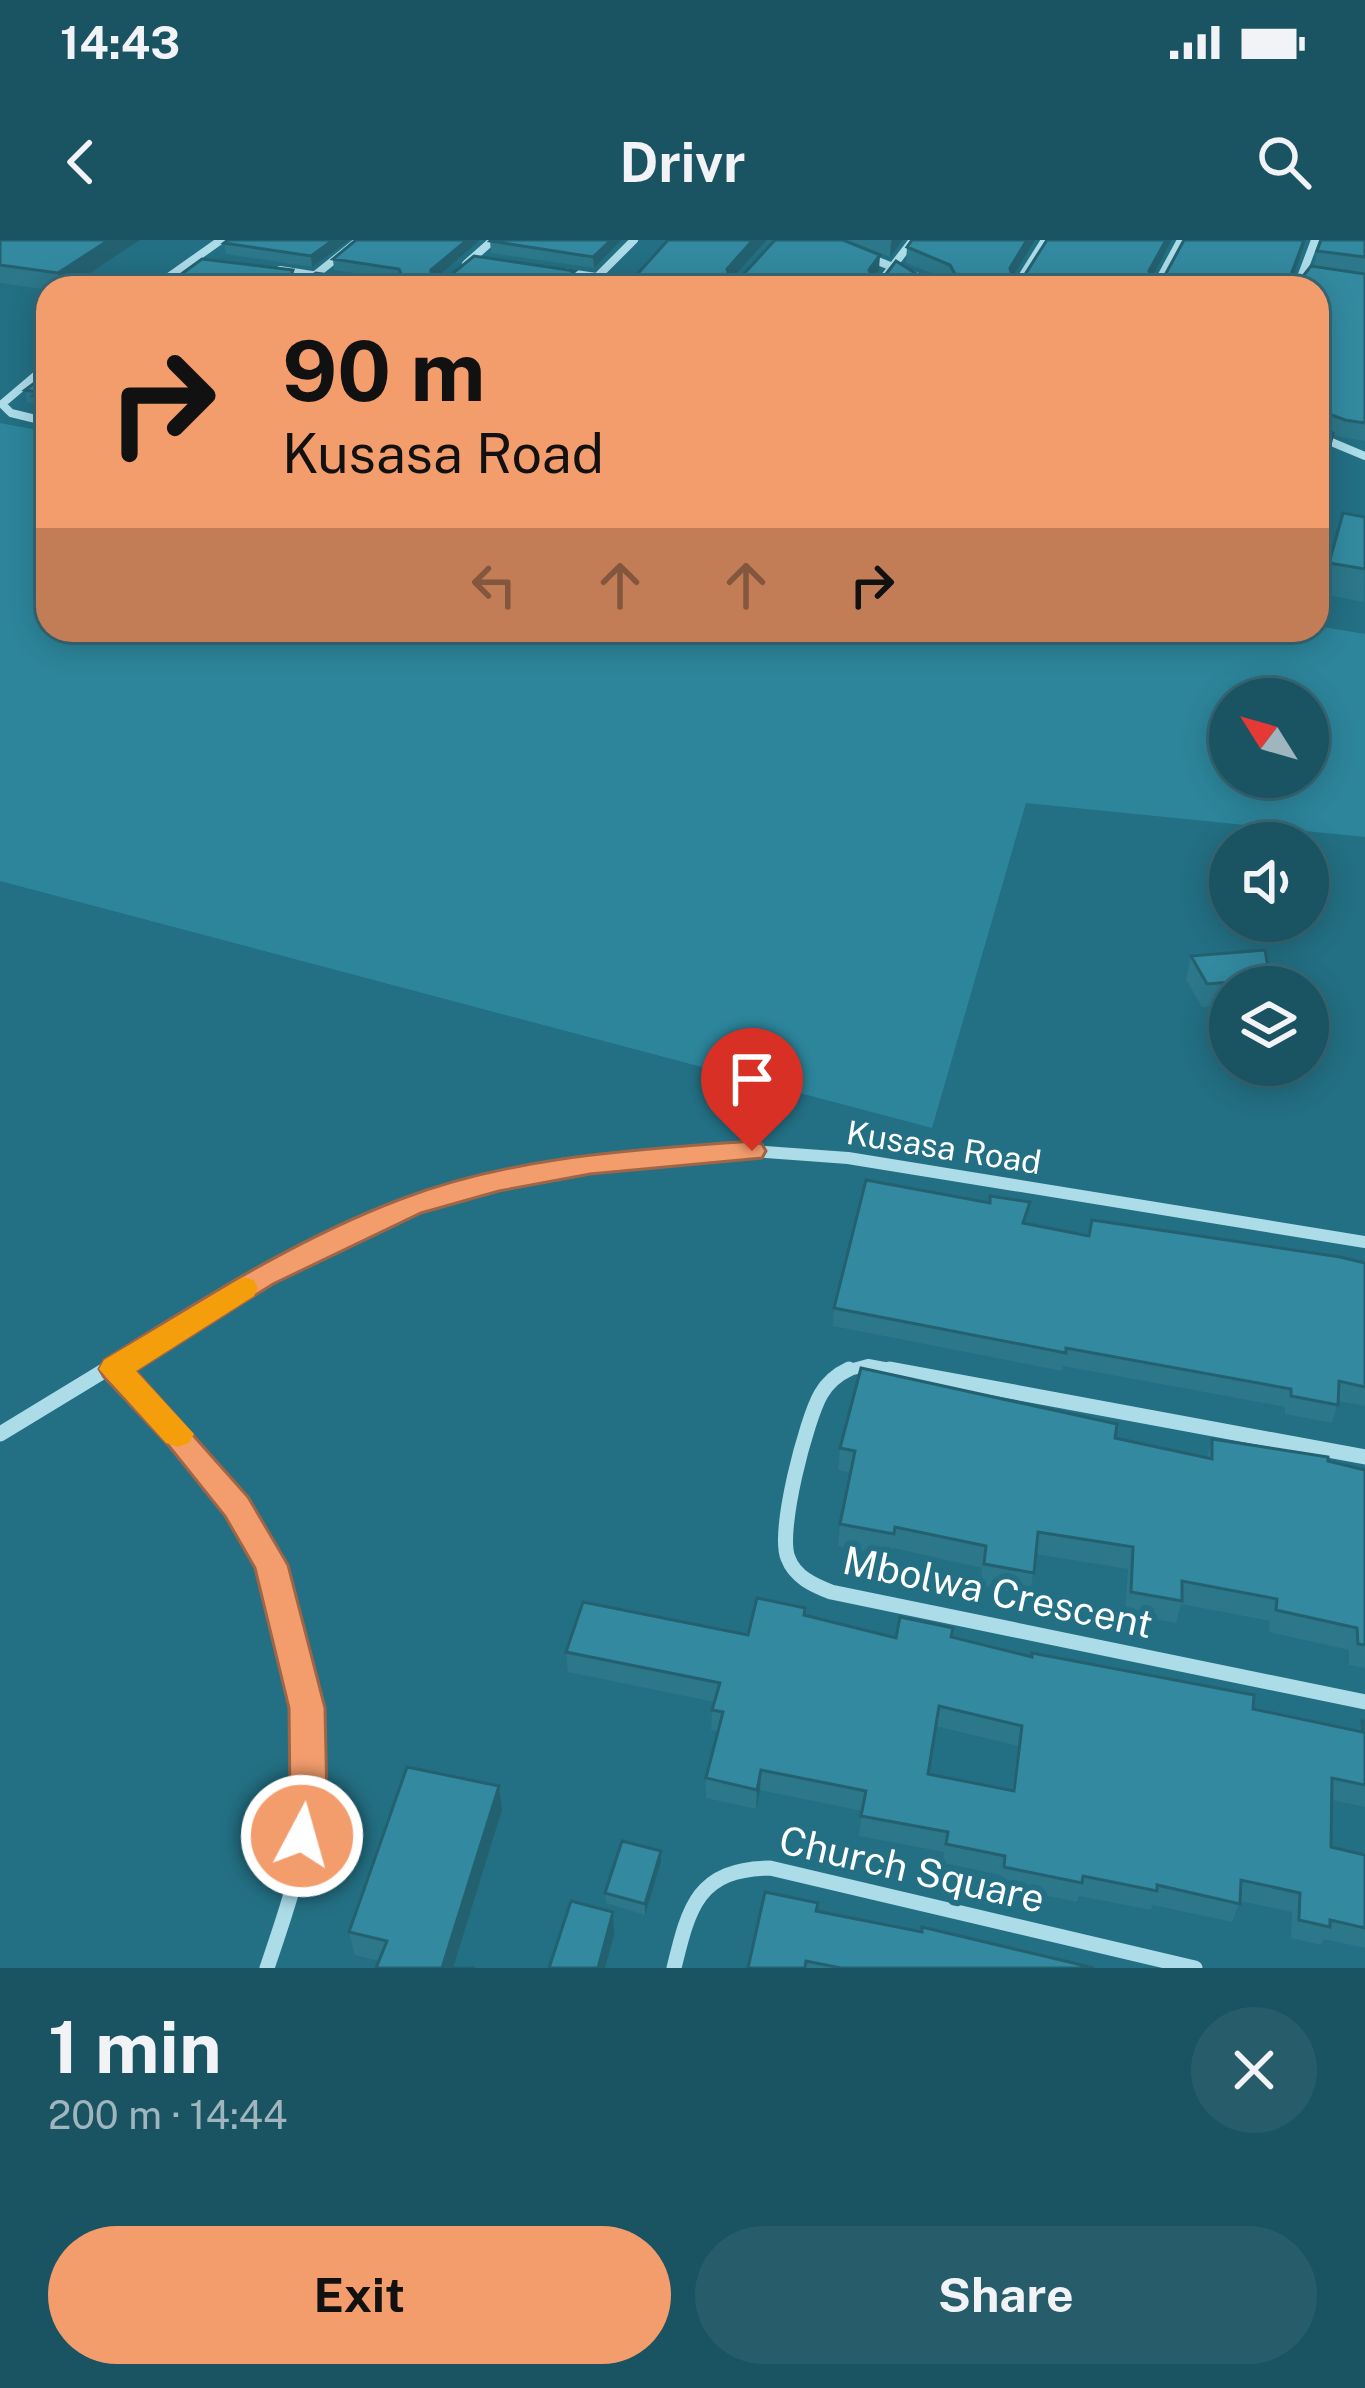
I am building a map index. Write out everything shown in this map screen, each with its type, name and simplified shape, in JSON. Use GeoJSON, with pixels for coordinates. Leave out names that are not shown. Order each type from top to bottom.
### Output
{"type":"FeatureCollection","features":[{"type":"Feature","properties":{"kind":"street"},"geometry":{"type":"LineString","coordinates":[[170,276],[221,240]]}},
{"type":"Feature","properties":{"kind":"street"},"geometry":{"type":"LineString","coordinates":[[315,275],[359,240]]}},
{"type":"Feature","properties":{"kind":"street"},"geometry":{"type":"LineString","coordinates":[[455,273],[493,240]]}},
{"type":"Feature","properties":{"kind":"street"},"geometry":{"type":"LineString","coordinates":[[598,276],[634,240]]}},
{"type":"Feature","properties":{"kind":"street"},"geometry":{"type":"LineString","coordinates":[[885,276],[913,240]]}},
{"type":"Feature","properties":{"kind":"street"},"geometry":{"type":"LineString","coordinates":[[1022,276],[1045,240]]}},
{"type":"Feature","properties":{"kind":"street"},"geometry":{"type":"LineString","coordinates":[[1162,276],[1181,240]]}},
{"type":"Feature","properties":{"kind":"street"},"geometry":{"type":"LineString","coordinates":[[1302,276],[1315,240]]}},
{"type":"Feature","properties":{"kind":"street"},"geometry":{"type":"LineString","coordinates":[[859,253],[917,276]]}},
{"type":"Feature","properties":{"kind":"street"},"geometry":{"type":"LineString","coordinates":[[196,258],[216,261]]}},
{"type":"Feature","properties":{"kind":"street"},"geometry":{"type":"LineString","coordinates":[[472,258],[493,261]]}},
{"type":"Feature","properties":{"kind":"street"},"geometry":{"type":"LineString","coordinates":[[275,269],[322,276]]}},
{"type":"Feature","properties":{"kind":"street"},"geometry":{"type":"LineString","coordinates":[[555,271],[584,276]]}},
{"type":"Feature","properties":{"kind":"street"},"geometry":{"type":"LineString","coordinates":[[1303,273],[1324,276]]}},
{"type":"Feature","properties":{"kind":"street"},"geometry":{"type":"LineString","coordinates":[[36,374],[2,404],[10,413],[36,419]]}},
{"type":"Feature","properties":{"kind":"street"},"geometry":{"type":"LineString","coordinates":[[1329,441],[1365,456]]}},
{"type":"Feature","properties":{"kind":"street","name":"Kusasa Road"},"geometry":{"type":"LineString","coordinates":[[0,1434],[115,1369],[262,1276],[411,1206],[499,1180],[663,1156],[752,1151],[841,1157],[1365,1242]]}},
{"type":"Feature","properties":{"kind":"street","name":"Mbolwa Crescent"},"geometry":{"type":"LineString","coordinates":[[1365,1457],[868,1365],[852,1366],[824,1387],[818,1402],[783,1532],[783,1553],[790,1569],[806,1583],[832,1592],[1365,1702]]}},
{"type":"Feature","properties":{"kind":"street"},"geometry":{"type":"LineString","coordinates":[[115,1369],[237,1506],[271,1565],[291,1633],[307,1708],[309,1801],[289,1904],[268,1968]]}},
{"type":"Feature","properties":{"kind":"street","name":"Church Square"},"geometry":{"type":"LineString","coordinates":[[674,1968],[698,1894],[716,1875],[741,1866],[770,1868],[1195,1968]]}},
{"type":"Feature","properties":{"kind":"shaded area"},"geometry":{"type":"Polygon","coordinates":[[[0,423],[36,430],[36,642],[1329,642],[1329,628],[1365,634],[1365,837],[1329,833],[1329,822],[1215,822],[1026,803],[932,1128],[0,881],[0,423]]]}},
{"type":"Feature","properties":{"kind":"building"},"geometry":{"type":"Polygon","coordinates":[[[0,240],[109,240],[58,273],[0,265],[0,240]]]}},
{"type":"Feature","properties":{"kind":"building"},"geometry":{"type":"Polygon","coordinates":[[[333,240],[311,256],[224,243],[333,240]]]}},
{"type":"Feature","properties":{"kind":"building"},"geometry":{"type":"Polygon","coordinates":[[[356,240],[467,240],[431,270],[431,276],[402,276],[399,269],[333,259],[356,240]]]}},
{"type":"Feature","properties":{"kind":"building"},"geometry":{"type":"Polygon","coordinates":[[[491,240],[611,240],[593,257],[491,240]]]}},
{"type":"Feature","properties":{"kind":"building"},"geometry":{"type":"Polygon","coordinates":[[[668,240],[753,240],[727,269],[729,276],[636,276],[668,240]]]}},
{"type":"Feature","properties":{"kind":"building"},"geometry":{"type":"Polygon","coordinates":[[[775,240],[843,240],[880,255],[869,270],[872,276],[742,276],[775,240]]]}},
{"type":"Feature","properties":{"kind":"building"},"geometry":{"type":"Polygon","coordinates":[[[912,240],[1027,240],[1010,268],[1012,276],[955,274],[950,265],[907,247],[912,240]]]}},
{"type":"Feature","properties":{"kind":"building"},"geometry":{"type":"Polygon","coordinates":[[[1047,240],[1166,240],[1149,271],[1152,276],[1024,276],[1047,240]]]}},
{"type":"Feature","properties":{"kind":"building"},"geometry":{"type":"Polygon","coordinates":[[[1184,240],[1304,240],[1292,272],[1296,276],[1165,276],[1184,240]]]}},
{"type":"Feature","properties":{"kind":"building"},"geometry":{"type":"Polygon","coordinates":[[[1321,240],[1365,240],[1365,257],[1317,251],[1321,240]]]}},
{"type":"Feature","properties":{"kind":"building"},"geometry":{"type":"Polygon","coordinates":[[[474,256],[575,271],[569,276],[450,276],[474,256]]]}},
{"type":"Feature","properties":{"kind":"building"},"geometry":{"type":"Polygon","coordinates":[[[202,259],[293,270],[291,276],[179,276],[202,259]]]}},
{"type":"Feature","properties":{"kind":"building"},"geometry":{"type":"Polygon","coordinates":[[[896,261],[920,276],[885,276],[896,261]]]}},
{"type":"Feature","properties":{"kind":"building"},"geometry":{"type":"Polygon","coordinates":[[[1311,266],[1365,274],[1365,423],[1329,414],[1329,276],[1303,276],[1311,266]]]}},
{"type":"Feature","properties":{"kind":"building"},"geometry":{"type":"Polygon","coordinates":[[[1343,513],[1365,517],[1365,569],[1329,563],[1343,513]]]}},
{"type":"Feature","properties":{"kind":"building"},"geometry":{"type":"Polygon","coordinates":[[[1265,950],[1268,966],[1209,966],[1207,984],[1191,956],[1265,950]]]}},
{"type":"Feature","properties":{"kind":"building"},"geometry":{"type":"Polygon","coordinates":[[[866,1180],[990,1203],[990,1196],[1030,1202],[1023,1223],[1089,1236],[1092,1220],[1365,1263],[1365,1387],[1339,1381],[1338,1405],[1291,1396],[1291,1389],[1066,1348],[1066,1353],[834,1308],[866,1180]]]}},
{"type":"Feature","properties":{"kind":"building"},"geometry":{"type":"Polygon","coordinates":[[[861,1368],[1117,1424],[1115,1438],[1212,1459],[1212,1439],[1328,1457],[1328,1461],[1365,1470],[1365,1645],[1358,1644],[1357,1628],[1276,1610],[1277,1599],[1182,1581],[1182,1601],[1131,1592],[1133,1547],[1038,1532],[1034,1573],[984,1564],[986,1546],[895,1527],[894,1534],[840,1524],[855,1451],[840,1448],[861,1368]]]}},
{"type":"Feature","properties":{"kind":"building"},"geometry":{"type":"Polygon","coordinates":[[[757,1598],[805,1608],[804,1615],[896,1638],[900,1617],[953,1628],[951,1637],[1032,1657],[1032,1653],[1254,1695],[1253,1709],[1362,1732],[1365,1722],[1365,1785],[1332,1778],[1331,1847],[1365,1855],[1365,1928],[1330,1920],[1330,1927],[1299,1920],[1300,1893],[1241,1880],[1240,1904],[1157,1885],[1157,1891],[1083,1876],[1082,1883],[1004,1867],[1005,1856],[946,1844],[948,1832],[861,1816],[866,1791],[761,1770],[757,1790],[706,1778],[723,1712],[712,1710],[720,1683],[566,1652],[583,1602],[748,1635],[757,1598]],[[939,1706],[928,1774],[1014,1791],[1022,1726],[939,1706]]]}},
{"type":"Feature","properties":{"kind":"building"},"geometry":{"type":"Polygon","coordinates":[[[407,1767],[499,1786],[442,1968],[376,1968],[387,1941],[349,1932],[407,1767]]]}},
{"type":"Feature","properties":{"kind":"building"},"geometry":{"type":"Polygon","coordinates":[[[622,1841],[661,1851],[645,1904],[605,1893],[622,1841]]]}},
{"type":"Feature","properties":{"kind":"building"},"geometry":{"type":"Polygon","coordinates":[[[765,1892],[818,1903],[816,1911],[922,1932],[922,1927],[1094,1968],[841,1968],[806,1961],[805,1968],[748,1968],[765,1892]]]}},
{"type":"Feature","properties":{"kind":"building"},"geometry":{"type":"Polygon","coordinates":[[[571,1901],[613,1912],[598,1968],[549,1968],[571,1901]]]}},
{"type":"Feature","properties":{"kind":"slow traffic"},"geometry":{"type":"LineString","coordinates":[[178,1434],[115,1369],[243,1288]]}},
{"type":"Feature","properties":{"kind":"route"},"geometry":{"type":"LineString","coordinates":[[302,1836],[309,1801],[307,1708],[271,1565],[237,1506],[115,1369],[262,1276],[411,1206],[499,1180],[590,1164],[752,1151]]}}]}
